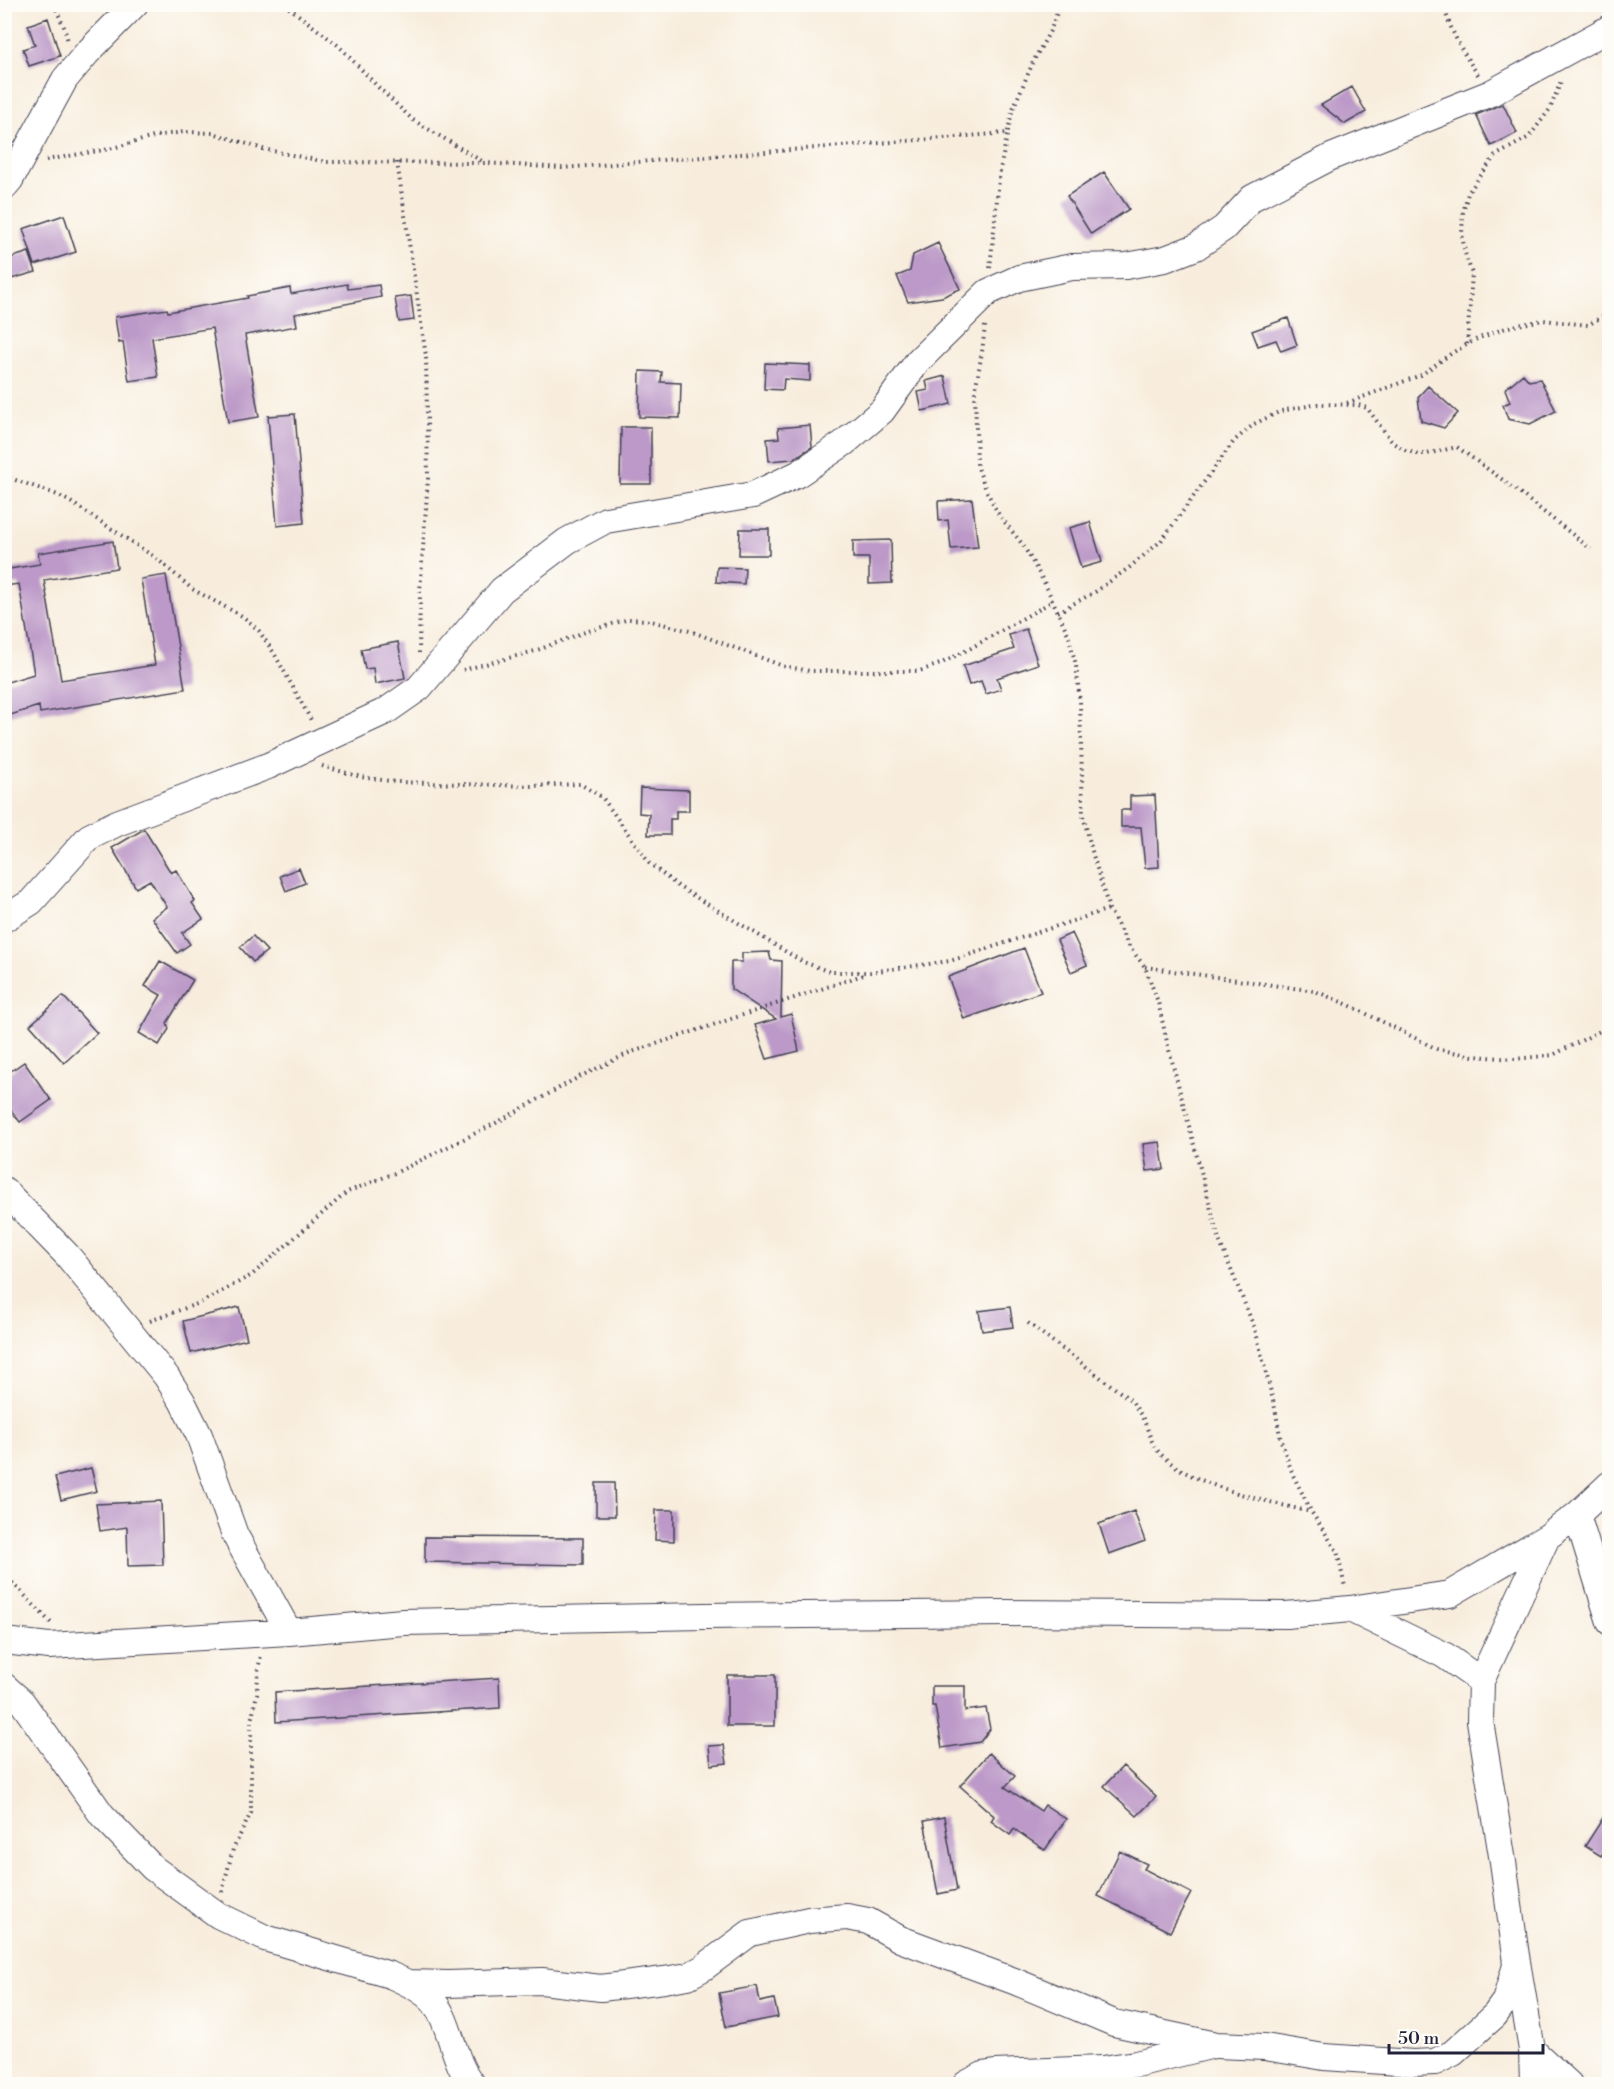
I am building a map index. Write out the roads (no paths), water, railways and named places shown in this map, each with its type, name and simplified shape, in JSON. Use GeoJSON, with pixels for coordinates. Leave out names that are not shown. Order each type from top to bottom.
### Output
{"type":"FeatureCollection","features":[{"type":"Feature","properties":{"kind":"street"},"geometry":{"type":"LineString","coordinates":[[9,176],[65,79],[87,52],[135,4]]}},
{"type":"Feature","properties":{"kind":"street"},"geometry":{"type":"LineString","coordinates":[[4,919],[31,902],[89,837],[117,823],[211,786],[268,766],[319,753],[386,711],[419,688],[502,590],[567,541],[606,520],[753,495],[798,474],[844,443],[882,411],[918,361],[988,292],[1019,278],[1072,267],[1126,266],[1165,259],[1196,247],[1224,228],[1252,198],[1331,157],[1491,93],[1610,28]]}},
{"type":"Feature","properties":{"kind":"street"},"geometry":{"type":"LineString","coordinates":[[4,1190],[67,1255],[166,1376],[182,1401],[199,1435],[235,1535],[277,1633]]}},
{"type":"Feature","properties":{"kind":"street"},"geometry":{"type":"LineString","coordinates":[[4,1641],[49,1646],[72,1645],[403,1623],[705,1616],[1006,1613],[1286,1615],[1350,1609],[1450,1594],[1547,1537],[1576,1515],[1610,1484]]}},
{"type":"Feature","properties":{"kind":"street"},"geometry":{"type":"LineString","coordinates":[[1576,1515],[1610,1622]]}},
{"type":"Feature","properties":{"kind":"street"},"geometry":{"type":"LineString","coordinates":[[1533,2085],[1532,2050],[1480,1721],[1481,1681],[1547,1537]]}},
{"type":"Feature","properties":{"kind":"street"},"geometry":{"type":"LineString","coordinates":[[1350,1609],[1444,1655],[1481,1681]]}},
{"type":"Feature","properties":{"kind":"street"},"geometry":{"type":"LineString","coordinates":[[4,1686],[22,1702],[102,1815],[153,1869],[214,1912],[265,1938],[390,1975],[408,1983],[431,1999],[440,2011],[458,2058],[472,2085]]}},
{"type":"Feature","properties":{"kind":"street"},"geometry":{"type":"LineString","coordinates":[[408,1983],[479,1984],[542,1981],[601,1988],[664,1980],[688,1976],[703,1968],[750,1933],[809,1920],[847,1917],[868,1921],[900,1939],[1014,1981],[1114,2023],[1216,2045],[1265,2048],[1335,2058],[1413,2063],[1435,2062],[1453,2053],[1495,2015],[1505,2001],[1517,1962]]}},
{"type":"Feature","properties":{"kind":"street"},"geometry":{"type":"LineString","coordinates":[[966,2085],[983,2075],[995,2073],[1102,2069],[1136,2064],[1216,2045]]}},
{"type":"Feature","properties":{"kind":"street"},"geometry":{"type":"LineString","coordinates":[[1532,2050],[1569,2085]]}}]}
